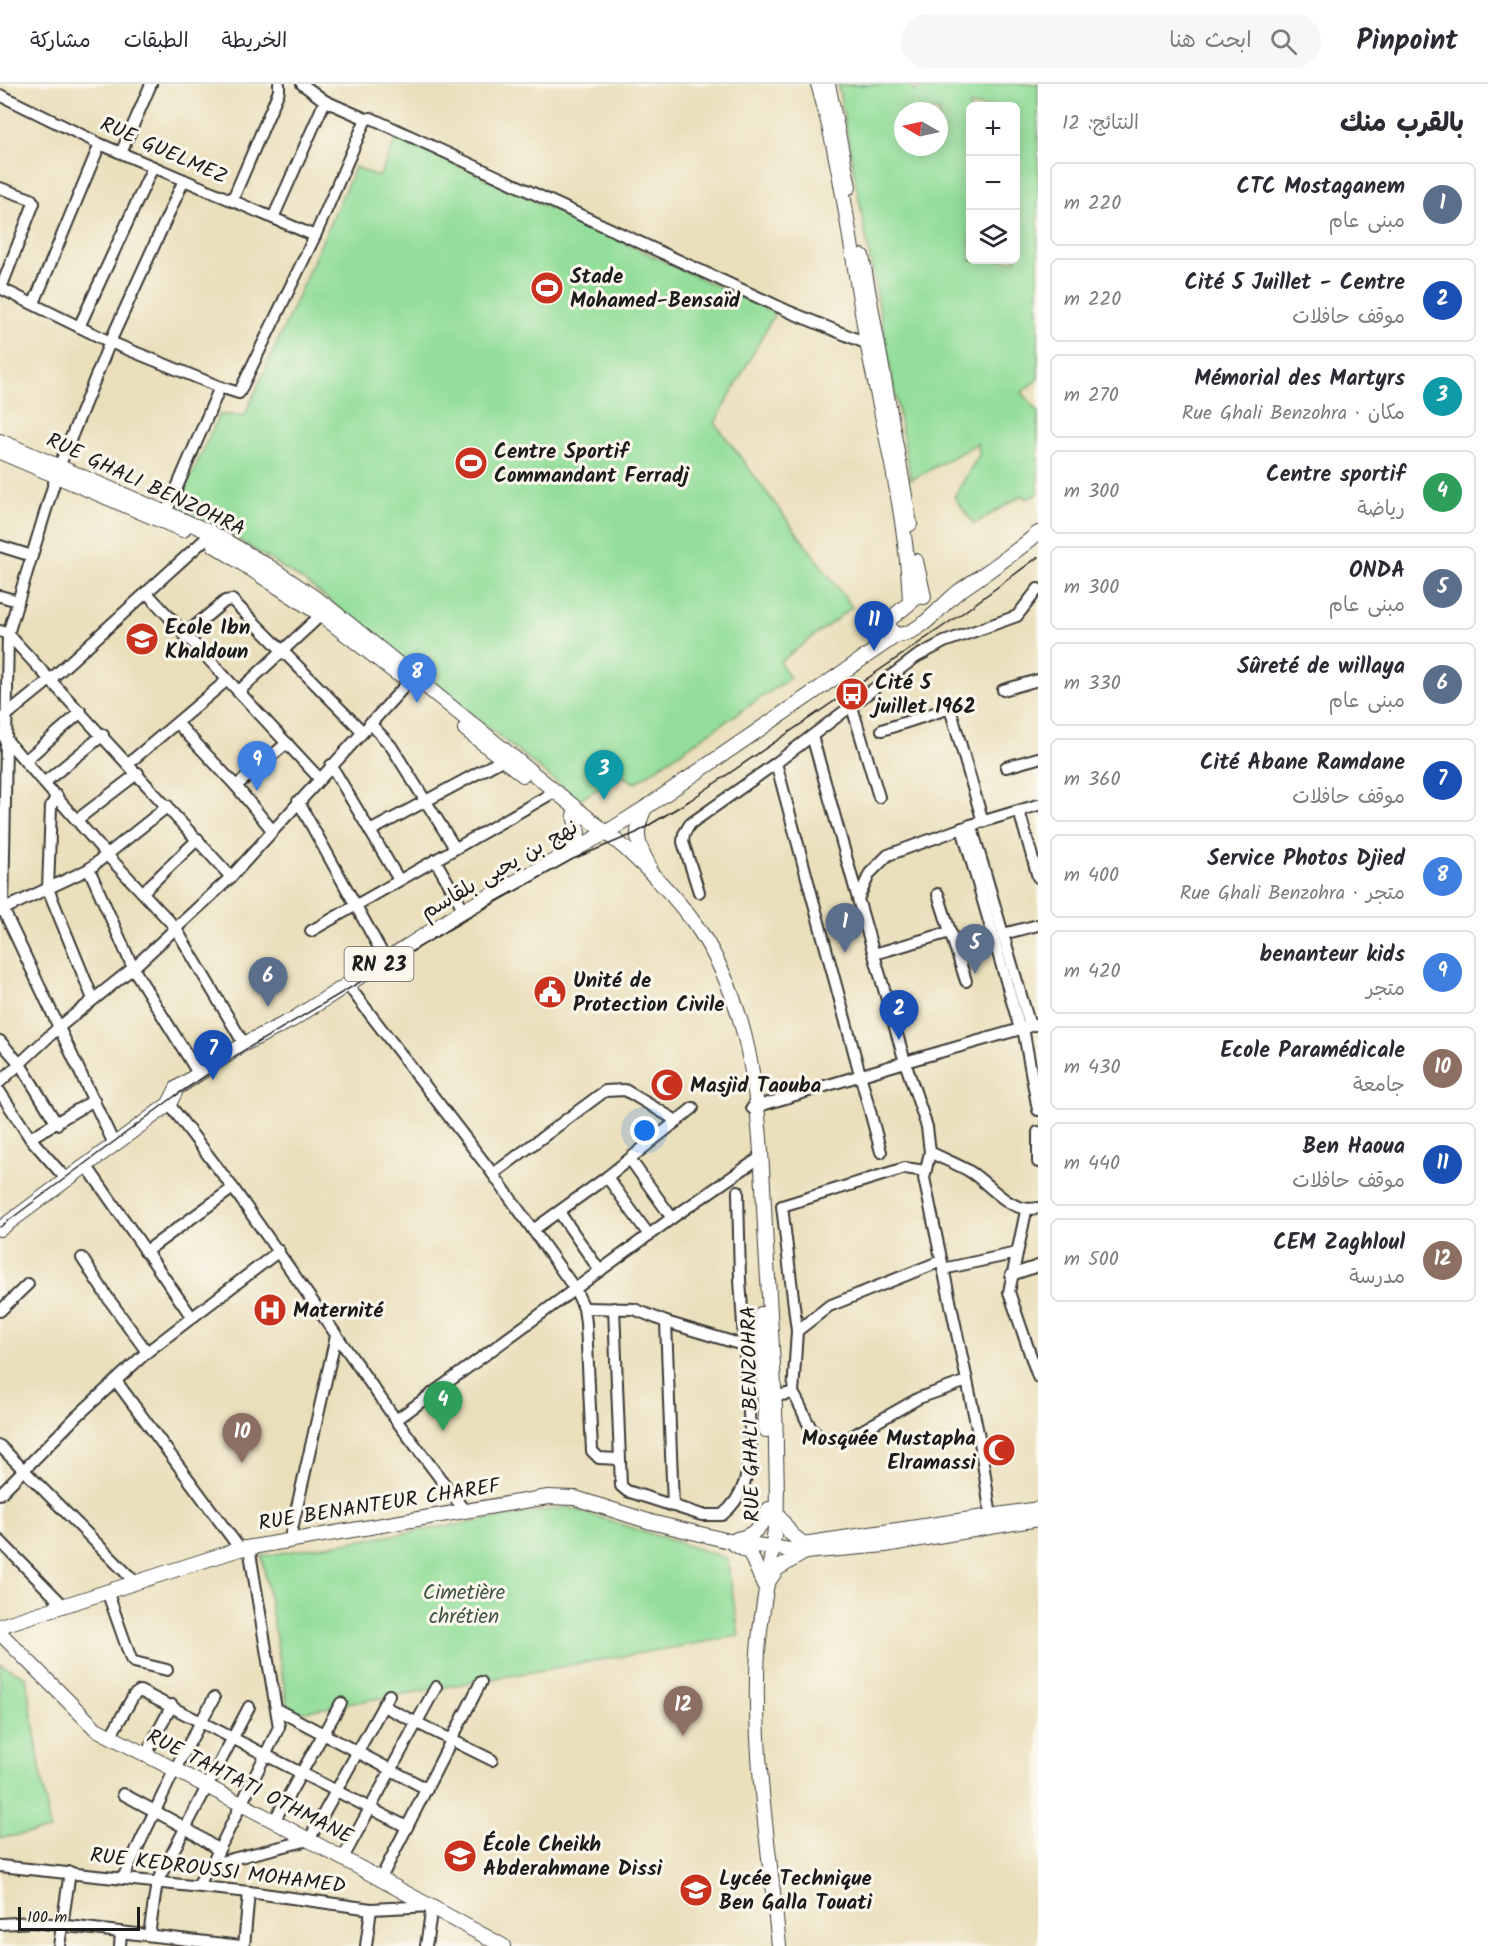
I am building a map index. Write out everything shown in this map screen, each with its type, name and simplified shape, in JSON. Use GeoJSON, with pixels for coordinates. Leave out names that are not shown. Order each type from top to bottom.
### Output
{"type":"FeatureCollection","features":[{"type":"Feature","properties":{"kind":"main road"},"geometry":{"type":"LineString","coordinates":[[818,84],[931,602]]}},
{"type":"Feature","properties":{"kind":"main road"},"geometry":{"type":"LineString","coordinates":[[828,84],[874,346],[908,563],[910,602]]}},
{"type":"Feature","properties":{"kind":"main road","name":"RUE GHALI BENZOHRA"},"geometry":{"type":"LineString","coordinates":[[0,441],[58,473],[209,537],[411,679],[660,881],[695,924],[724,975],[745,1036],[755,1107],[775,1396],[771,1546],[756,1675],[758,1752],[779,1946]]}},
{"type":"Feature","properties":{"kind":"main road","name":"RUE GHALI BENZOHRA"},"geometry":{"type":"LineString","coordinates":[[0,452],[166,513],[270,567],[327,606],[502,760],[553,793],[574,815],[603,834],[660,892],[704,953],[730,1009],[755,1107]]}},
{"type":"Feature","properties":{"kind":"main road"},"geometry":{"type":"LineString","coordinates":[[931,602],[905,634],[893,630],[892,615],[910,602],[931,602],[956,594],[1038,533]]}},
{"type":"Feature","properties":{"kind":"main road","name":"نهج بن يحيى بلقاسم"},"geometry":{"type":"LineString","coordinates":[[0,1229],[114,1144],[156,1105],[169,1104],[177,1088],[198,1073],[244,1044],[292,1020],[464,910],[603,834],[645,808],[881,646],[893,630]]}},
{"type":"Feature","properties":{"kind":"main road"},"geometry":{"type":"LineString","coordinates":[[645,808],[637,825],[636,838],[641,852],[660,881]]}},
{"type":"Feature","properties":{"kind":"main road"},"geometry":{"type":"LineString","coordinates":[[574,815],[578,833],[574,850]]}},
{"type":"Feature","properties":{"kind":"main road","name":"RUE GHALI BENZOHRA"},"geometry":{"type":"LineString","coordinates":[[758,1158],[772,1510]]}},
{"type":"Feature","properties":{"kind":"main road","name":"RUE BENANTEUR CHAREF"},"geometry":{"type":"LineString","coordinates":[[0,1626],[244,1548],[290,1538],[561,1496],[575,1498],[651,1522],[729,1541],[804,1548],[885,1545],[1038,1519]]}},
{"type":"Feature","properties":{"kind":"main road","name":"RUE BENANTEUR CHAREF"},"geometry":{"type":"LineString","coordinates":[[804,1548],[1038,1509]]}},
{"type":"Feature","properties":{"kind":"main road"},"geometry":{"type":"LineString","coordinates":[[729,1541],[749,1537],[762,1525],[772,1510],[804,1548],[777,1569],[765,1587]]}},
{"type":"Feature","properties":{"kind":"main road"},"geometry":{"type":"LineString","coordinates":[[729,1541],[750,1553],[765,1587]]}},
{"type":"Feature","properties":{"kind":"main road","name":"RUE TAHTATI OTHMANE"},"geometry":{"type":"LineString","coordinates":[[0,1633],[96,1729],[344,1858],[503,1946]]}},
{"type":"Feature","properties":{"kind":"street"},"geometry":{"type":"LineString","coordinates":[[121,153],[151,84]]}},
{"type":"Feature","properties":{"kind":"street"},"geometry":{"type":"LineString","coordinates":[[232,201],[279,91],[279,84]]}},
{"type":"Feature","properties":{"kind":"street"},"geometry":{"type":"LineString","coordinates":[[302,84],[325,101],[366,119],[371,118],[874,346]]}},
{"type":"Feature","properties":{"kind":"street","name":"RUE GUELMEZ"},"geometry":{"type":"LineString","coordinates":[[0,95],[100,144],[315,236]]}},
{"type":"Feature","properties":{"kind":"street"},"geometry":{"type":"LineString","coordinates":[[273,218],[325,101]]}},
{"type":"Feature","properties":{"kind":"street"},"geometry":{"type":"LineString","coordinates":[[0,188],[32,199],[34,203],[1,288],[110,342],[236,393],[242,391],[315,236],[366,119]]}},
{"type":"Feature","properties":{"kind":"street"},"geometry":{"type":"LineString","coordinates":[[34,303],[100,144]]}},
{"type":"Feature","properties":{"kind":"street"},"geometry":{"type":"LineString","coordinates":[[80,327],[153,166]]}},
{"type":"Feature","properties":{"kind":"street"},"geometry":{"type":"LineString","coordinates":[[114,1144],[2,910],[4,633],[18,601],[58,473],[110,342],[184,180]]}},
{"type":"Feature","properties":{"kind":"street"},"geometry":{"type":"LineString","coordinates":[[166,513],[220,387]]}},
{"type":"Feature","properties":{"kind":"street"},"geometry":{"type":"LineString","coordinates":[[3,718],[51,679],[209,537]]}},
{"type":"Feature","properties":{"kind":"street"},"geometry":{"type":"LineString","coordinates":[[0,546],[32,556]]}},
{"type":"Feature","properties":{"kind":"street"},"geometry":{"type":"LineString","coordinates":[[699,892],[684,846],[686,830],[690,824],[776,764],[916,657],[944,642],[1017,616],[1038,589]]}},
{"type":"Feature","properties":{"kind":"street"},"geometry":{"type":"LineString","coordinates":[[146,592],[226,681],[319,778]]}},
{"type":"Feature","properties":{"kind":"street"},"geometry":{"type":"LineString","coordinates":[[0,596],[18,601]]}},
{"type":"Feature","properties":{"kind":"street"},"geometry":{"type":"LineString","coordinates":[[184,634],[229,599],[366,727],[391,747],[455,848]]}},
{"type":"Feature","properties":{"kind":"street"},"geometry":{"type":"LineString","coordinates":[[238,692],[321,615]]}},
{"type":"Feature","properties":{"kind":"street"},"geometry":{"type":"LineString","coordinates":[[4,633],[51,679],[231,876]]}},
{"type":"Feature","properties":{"kind":"street"},"geometry":{"type":"LineString","coordinates":[[0,1082],[58,1028],[133,968],[231,876],[411,679]]}},
{"type":"Feature","properties":{"kind":"street"},"geometry":{"type":"LineString","coordinates":[[1003,690],[1038,680]]}},
{"type":"Feature","properties":{"kind":"street"},"geometry":{"type":"LineString","coordinates":[[129,763],[226,681]]}},
{"type":"Feature","properties":{"kind":"street"},"geometry":{"type":"LineString","coordinates":[[852,706],[879,796]]}},
{"type":"Feature","properties":{"kind":"street"},"geometry":{"type":"LineString","coordinates":[[882,730],[950,708],[983,822]]}},
{"type":"Feature","properties":{"kind":"street"},"geometry":{"type":"LineString","coordinates":[[26,760],[81,712]]}},
{"type":"Feature","properties":{"kind":"street"},"geometry":{"type":"LineString","coordinates":[[177,723],[236,786],[272,830]]}},
{"type":"Feature","properties":{"kind":"street"},"geometry":{"type":"LineString","coordinates":[[3,735],[107,855],[144,891],[175,927],[244,1044]]}},
{"type":"Feature","properties":{"kind":"street"},"geometry":{"type":"LineString","coordinates":[[45,782],[103,735]]}},
{"type":"Feature","properties":{"kind":"street"},"geometry":{"type":"LineString","coordinates":[[812,736],[905,1062],[927,1127],[930,1152],[925,1171],[942,1265],[981,1442],[991,1517]]}},
{"type":"Feature","properties":{"kind":"street"},"geometry":{"type":"LineString","coordinates":[[236,786],[287,744]]}},
{"type":"Feature","properties":{"kind":"street"},"geometry":{"type":"LineString","coordinates":[[1006,767],[1038,758]]}},
{"type":"Feature","properties":{"kind":"street"},"geometry":{"type":"LineString","coordinates":[[370,831],[502,760]]}},
{"type":"Feature","properties":{"kind":"street"},"geometry":{"type":"LineString","coordinates":[[776,764],[881,1152]]}},
{"type":"Feature","properties":{"kind":"street"},"geometry":{"type":"LineString","coordinates":[[331,765],[399,880]]}},
{"type":"Feature","properties":{"kind":"street"},"geometry":{"type":"LineString","coordinates":[[78,819],[138,773]]}},
{"type":"Feature","properties":{"kind":"street"},"geometry":{"type":"LineString","coordinates":[[311,931],[553,793]]}},
{"type":"Feature","properties":{"kind":"street"},"geometry":{"type":"LineString","coordinates":[[57,796],[51,806],[48,889],[93,999]]}},
{"type":"Feature","properties":{"kind":"street"},"geometry":{"type":"LineString","coordinates":[[298,801],[386,960]]}},
{"type":"Feature","properties":{"kind":"street"},"geometry":{"type":"LineString","coordinates":[[858,899],[870,873],[888,855],[966,827],[1038,805]]}},
{"type":"Feature","properties":{"kind":"street"},"geometry":{"type":"LineString","coordinates":[[2,910],[89,869],[168,806]]}},
{"type":"Feature","properties":{"kind":"street"},"geometry":{"type":"LineString","coordinates":[[1019,811],[1038,877]]}},
{"type":"Feature","properties":{"kind":"street"},"geometry":{"type":"LineString","coordinates":[[966,827],[1003,934],[1028,1027],[1038,1110]]}},
{"type":"Feature","properties":{"kind":"street"},"geometry":{"type":"LineString","coordinates":[[966,827],[1028,1027]]}},
{"type":"Feature","properties":{"kind":"street"},"geometry":{"type":"LineString","coordinates":[[144,891],[198,839]]}},
{"type":"Feature","properties":{"kind":"street"},"geometry":{"type":"LineString","coordinates":[[435,860],[464,910]]}},
{"type":"Feature","properties":{"kind":"street"},"geometry":{"type":"LineString","coordinates":[[89,869],[133,968],[198,1073]]}},
{"type":"Feature","properties":{"kind":"street"},"geometry":{"type":"LineString","coordinates":[[938,894],[966,981]]}},
{"type":"Feature","properties":{"kind":"street"},"geometry":{"type":"LineString","coordinates":[[1003,934],[1038,925]]}},
{"type":"Feature","properties":{"kind":"street"},"geometry":{"type":"LineString","coordinates":[[874,954],[950,932]]}},
{"type":"Feature","properties":{"kind":"street"},"geometry":{"type":"LineString","coordinates":[[347,984],[493,1173],[575,1289],[584,1308],[592,1454],[599,1458],[618,1459]]}},
{"type":"Feature","properties":{"kind":"street"},"geometry":{"type":"LineString","coordinates":[[755,1107],[1028,1027]]}},
{"type":"Feature","properties":{"kind":"street"},"geometry":{"type":"LineString","coordinates":[[0,1041],[20,1064],[57,1124]]}},
{"type":"Feature","properties":{"kind":"street"},"geometry":{"type":"LineString","coordinates":[[493,1173],[605,1091],[625,1090],[677,1121]]}},
{"type":"Feature","properties":{"kind":"street"},"geometry":{"type":"LineString","coordinates":[[0,1092],[30,1137],[67,1180]]}},
{"type":"Feature","properties":{"kind":"street"},"geometry":{"type":"LineString","coordinates":[[30,1137],[57,1124],[94,1100]]}},
{"type":"Feature","properties":{"kind":"street"},"geometry":{"type":"LineString","coordinates":[[169,1104],[279,1251],[396,1420],[465,1510]]}},
{"type":"Feature","properties":{"kind":"street"},"geometry":{"type":"LineString","coordinates":[[533,1230],[607,1177],[693,1108]]}},
{"type":"Feature","properties":{"kind":"street"},"geometry":{"type":"LineString","coordinates":[[1038,1132],[1038,1158]]}},
{"type":"Feature","properties":{"kind":"street"},"geometry":{"type":"LineString","coordinates":[[930,1152],[971,1172],[1007,1202],[1026,1210],[1038,1208]]}},
{"type":"Feature","properties":{"kind":"street"},"geometry":{"type":"LineString","coordinates":[[396,1420],[672,1218],[758,1158]]}},
{"type":"Feature","properties":{"kind":"street"},"geometry":{"type":"LineString","coordinates":[[630,1159],[672,1218]]}},
{"type":"Feature","properties":{"kind":"street"},"geometry":{"type":"LineString","coordinates":[[86,1165],[191,1316]]}},
{"type":"Feature","properties":{"kind":"street"},"geometry":{"type":"LineString","coordinates":[[925,1171],[906,1168],[782,1206],[797,1331],[793,1393],[807,1425],[813,1432],[824,1440],[835,1440],[847,1439],[919,1398],[967,1381]]}},
{"type":"Feature","properties":{"kind":"street"},"geometry":{"type":"LineString","coordinates":[[607,1177],[649,1235]]}},
{"type":"Feature","properties":{"kind":"street"},"geometry":{"type":"LineString","coordinates":[[145,1252],[233,1188]]}},
{"type":"Feature","properties":{"kind":"street"},"geometry":{"type":"LineString","coordinates":[[614,1308],[618,1459],[620,1480],[624,1490],[702,1515],[722,1515],[742,1493],[749,1470],[751,1443],[740,1280],[738,1191]]}},
{"type":"Feature","properties":{"kind":"street"},"geometry":{"type":"LineString","coordinates":[[1026,1210],[1009,1292],[1038,1377]]}},
{"type":"Feature","properties":{"kind":"street"},"geometry":{"type":"LineString","coordinates":[[559,1212],[600,1271]]}},
{"type":"Feature","properties":{"kind":"street"},"geometry":{"type":"LineString","coordinates":[[0,1494],[147,1352],[191,1316],[279,1251]]}},
{"type":"Feature","properties":{"kind":"street"},"geometry":{"type":"LineString","coordinates":[[797,1331],[829,1306],[942,1265],[1017,1253]]}},
{"type":"Feature","properties":{"kind":"street"},"geometry":{"type":"LineString","coordinates":[[82,1258],[147,1352]]}},
{"type":"Feature","properties":{"kind":"street"},"geometry":{"type":"LineString","coordinates":[[1011,1275],[1038,1266]]}},
{"type":"Feature","properties":{"kind":"street"},"geometry":{"type":"LineString","coordinates":[[0,1311],[28,1284]]}},
{"type":"Feature","properties":{"kind":"street"},"geometry":{"type":"LineString","coordinates":[[584,1308],[634,1309],[666,1322],[746,1346]]}},
{"type":"Feature","properties":{"kind":"street"},"geometry":{"type":"LineString","coordinates":[[666,1322],[673,1506]]}},
{"type":"Feature","properties":{"kind":"street"},"geometry":{"type":"LineString","coordinates":[[290,1538],[336,1336]]}},
{"type":"Feature","properties":{"kind":"street"},"geometry":{"type":"LineString","coordinates":[[116,1381],[244,1548],[278,1710],[279,1727],[267,1755],[217,1849],[212,1864],[197,1886]]}},
{"type":"Feature","properties":{"kind":"street"},"geometry":{"type":"LineString","coordinates":[[775,1396],[793,1393]]}},
{"type":"Feature","properties":{"kind":"street"},"geometry":{"type":"LineString","coordinates":[[0,1446],[135,1582]]}},
{"type":"Feature","properties":{"kind":"street"},"geometry":{"type":"LineString","coordinates":[[0,1541],[64,1606]]}},
{"type":"Feature","properties":{"kind":"street"},"geometry":{"type":"LineString","coordinates":[[107,1591],[130,1659],[167,1670]]}},
{"type":"Feature","properties":{"kind":"street"},"geometry":{"type":"LineString","coordinates":[[381,1878],[481,1682]]}},
{"type":"Feature","properties":{"kind":"street"},"geometry":{"type":"LineString","coordinates":[[344,1858],[436,1687]]}},
{"type":"Feature","properties":{"kind":"street"},"geometry":{"type":"LineString","coordinates":[[111,1737],[136,1692],[172,1705],[407,1827]]}},
{"type":"Feature","properties":{"kind":"street"},"geometry":{"type":"LineString","coordinates":[[212,1864],[309,1840],[389,1695]]}},
{"type":"Feature","properties":{"kind":"street"},"geometry":{"type":"LineString","coordinates":[[123,1878],[174,1771],[214,1698]]}},
{"type":"Feature","properties":{"kind":"street"},"geometry":{"type":"LineString","coordinates":[[274,1821],[341,1703]]}},
{"type":"Feature","properties":{"kind":"street"},"geometry":{"type":"LineString","coordinates":[[145,1756],[172,1705]]}},
{"type":"Feature","properties":{"kind":"street"},"geometry":{"type":"LineString","coordinates":[[383,1706],[492,1760]]}},
{"type":"Feature","properties":{"kind":"street"},"geometry":{"type":"LineString","coordinates":[[148,1935],[158,1881],[235,1738],[249,1707]]}},
{"type":"Feature","properties":{"kind":"street"},"geometry":{"type":"LineString","coordinates":[[278,1710],[358,1750],[428,1789]]}},
{"type":"Feature","properties":{"kind":"street"},"geometry":{"type":"LineString","coordinates":[[123,1794],[186,1828],[217,1849]]}},
{"type":"Feature","properties":{"kind":"street","name":"RUE KEDROUSSI MOHAMED"},"geometry":{"type":"LineString","coordinates":[[0,1866],[158,1881],[371,1909],[432,1906]]}},
{"type":"Feature","properties":{"kind":"street"},"geometry":{"type":"LineString","coordinates":[[60,1946],[70,1872]]}},
{"type":"Feature","properties":{"kind":"street"},"geometry":{"type":"LineString","coordinates":[[0,1924],[33,1922],[148,1935],[175,1942],[243,1946],[249,1892]]}},
{"type":"Feature","properties":{"kind":"street"},"geometry":{"type":"LineString","coordinates":[[426,1946],[432,1906]]}},
{"type":"Feature","properties":{"kind":"street"},"geometry":{"type":"LineString","coordinates":[[366,1946],[371,1909]]}},
{"type":"Feature","properties":{"kind":"street"},"geometry":{"type":"LineString","coordinates":[[120,1946],[121,1932]]}},
{"type":"Feature","properties":{"kind":"green space"},"geometry":{"type":"Polygon","coordinates":[[[910,84],[914,92],[930,84],[1038,84],[1038,379],[1022,392],[1038,412],[1038,494],[1026,499],[1023,495],[974,524],[954,497],[979,455],[978,443],[911,480],[838,85],[910,84]]]}},
{"type":"Feature","properties":{"kind":"green space","name":"Centre Sportif Commandant Ferradj"},"geometry":{"type":"Polygon","coordinates":[[[397,137],[775,313],[715,423],[852,607],[780,662],[790,678],[635,783],[621,775],[579,800],[306,582],[234,537],[183,511],[179,502],[219,415],[245,415],[355,167],[379,177],[397,137]]]}},
{"type":"Feature","properties":{"kind":"green space","name":"Cimetière chrétien"},"geometry":{"type":"Polygon","coordinates":[[[567,1507],[727,1558],[739,1636],[289,1714],[262,1556],[567,1507]]]}},
{"type":"Feature","properties":{"kind":"green space"},"geometry":{"type":"Polygon","coordinates":[[[0,1664],[26,1677],[50,1830],[0,1838],[0,1664]]]}},
{"type":"Feature","properties":{"kind":"tram line"},"geometry":{"type":"LineString","coordinates":[[0,1227],[175,1096],[243,1051],[482,910],[573,859],[636,833],[689,801],[964,612],[1038,557]]}},
{"type":"Feature","properties":{"kind":"place","name":"Stade Mohamed-Bensaïd"},"geometry":{"type":"Point","coordinates":[547,288]}},
{"type":"Feature","properties":{"kind":"place","name":"Centre Sportif Commandant Ferradj"},"geometry":{"type":"Point","coordinates":[471,463]}},
{"type":"Feature","properties":{"kind":"place","name":"Ecole Ibn Khaldoun"},"geometry":{"type":"Point","coordinates":[142,639]}},
{"type":"Feature","properties":{"kind":"place","name":"Ben Haoua"},"geometry":{"type":"Point","coordinates":[874,651]}},
{"type":"Feature","properties":{"kind":"place","name":"Cité 5 juillet 1962"},"geometry":{"type":"Point","coordinates":[852,694]}},
{"type":"Feature","properties":{"kind":"place","name":"Service Photos Djied"},"geometry":{"type":"Point","coordinates":[417,703]}},
{"type":"Feature","properties":{"kind":"place","name":"benanteur kids"},"geometry":{"type":"Point","coordinates":[257,791]}},
{"type":"Feature","properties":{"kind":"place","name":"Mémorial des Martyrs"},"geometry":{"type":"Point","coordinates":[604,800]}},
{"type":"Feature","properties":{"kind":"place","name":"CTC Mostaganem"},"geometry":{"type":"Point","coordinates":[845,953]}},
{"type":"Feature","properties":{"kind":"place","name":"ONDA"},"geometry":{"type":"Point","coordinates":[975,974]}},
{"type":"Feature","properties":{"kind":"place","name":"Unité de Protection Civile"},"geometry":{"type":"Point","coordinates":[550,992]}},
{"type":"Feature","properties":{"kind":"place","name":"Sûreté de willaya"},"geometry":{"type":"Point","coordinates":[268,1007]}},
{"type":"Feature","properties":{"kind":"place","name":"Cité 5 Juillet - Centre"},"geometry":{"type":"Point","coordinates":[899,1040]}},
{"type":"Feature","properties":{"kind":"place","name":"Cité Abane Ramdane"},"geometry":{"type":"Point","coordinates":[213,1080]}},
{"type":"Feature","properties":{"kind":"place","name":"Masjid Taouba"},"geometry":{"type":"Point","coordinates":[667,1085]}},
{"type":"Feature","properties":{"kind":"place","name":"Maternité"},"geometry":{"type":"Point","coordinates":[270,1310]}},
{"type":"Feature","properties":{"kind":"place","name":"Centre sportif"},"geometry":{"type":"Point","coordinates":[443,1431]}},
{"type":"Feature","properties":{"kind":"place","name":"Mosquée Mustapha Elramassi"},"geometry":{"type":"Point","coordinates":[999,1450]}},
{"type":"Feature","properties":{"kind":"place","name":"Ecole Paramédicale"},"geometry":{"type":"Point","coordinates":[242,1463]}},
{"type":"Feature","properties":{"kind":"place","name":"CEM Zaghloul"},"geometry":{"type":"Point","coordinates":[683,1736]}},
{"type":"Feature","properties":{"kind":"place","name":"École Cheikh Abderahmane Dissi"},"geometry":{"type":"Point","coordinates":[460,1856]}},
{"type":"Feature","properties":{"kind":"place","name":"Lycée Technique Ben Galla Touati"},"geometry":{"type":"Point","coordinates":[696,1890]}}]}
